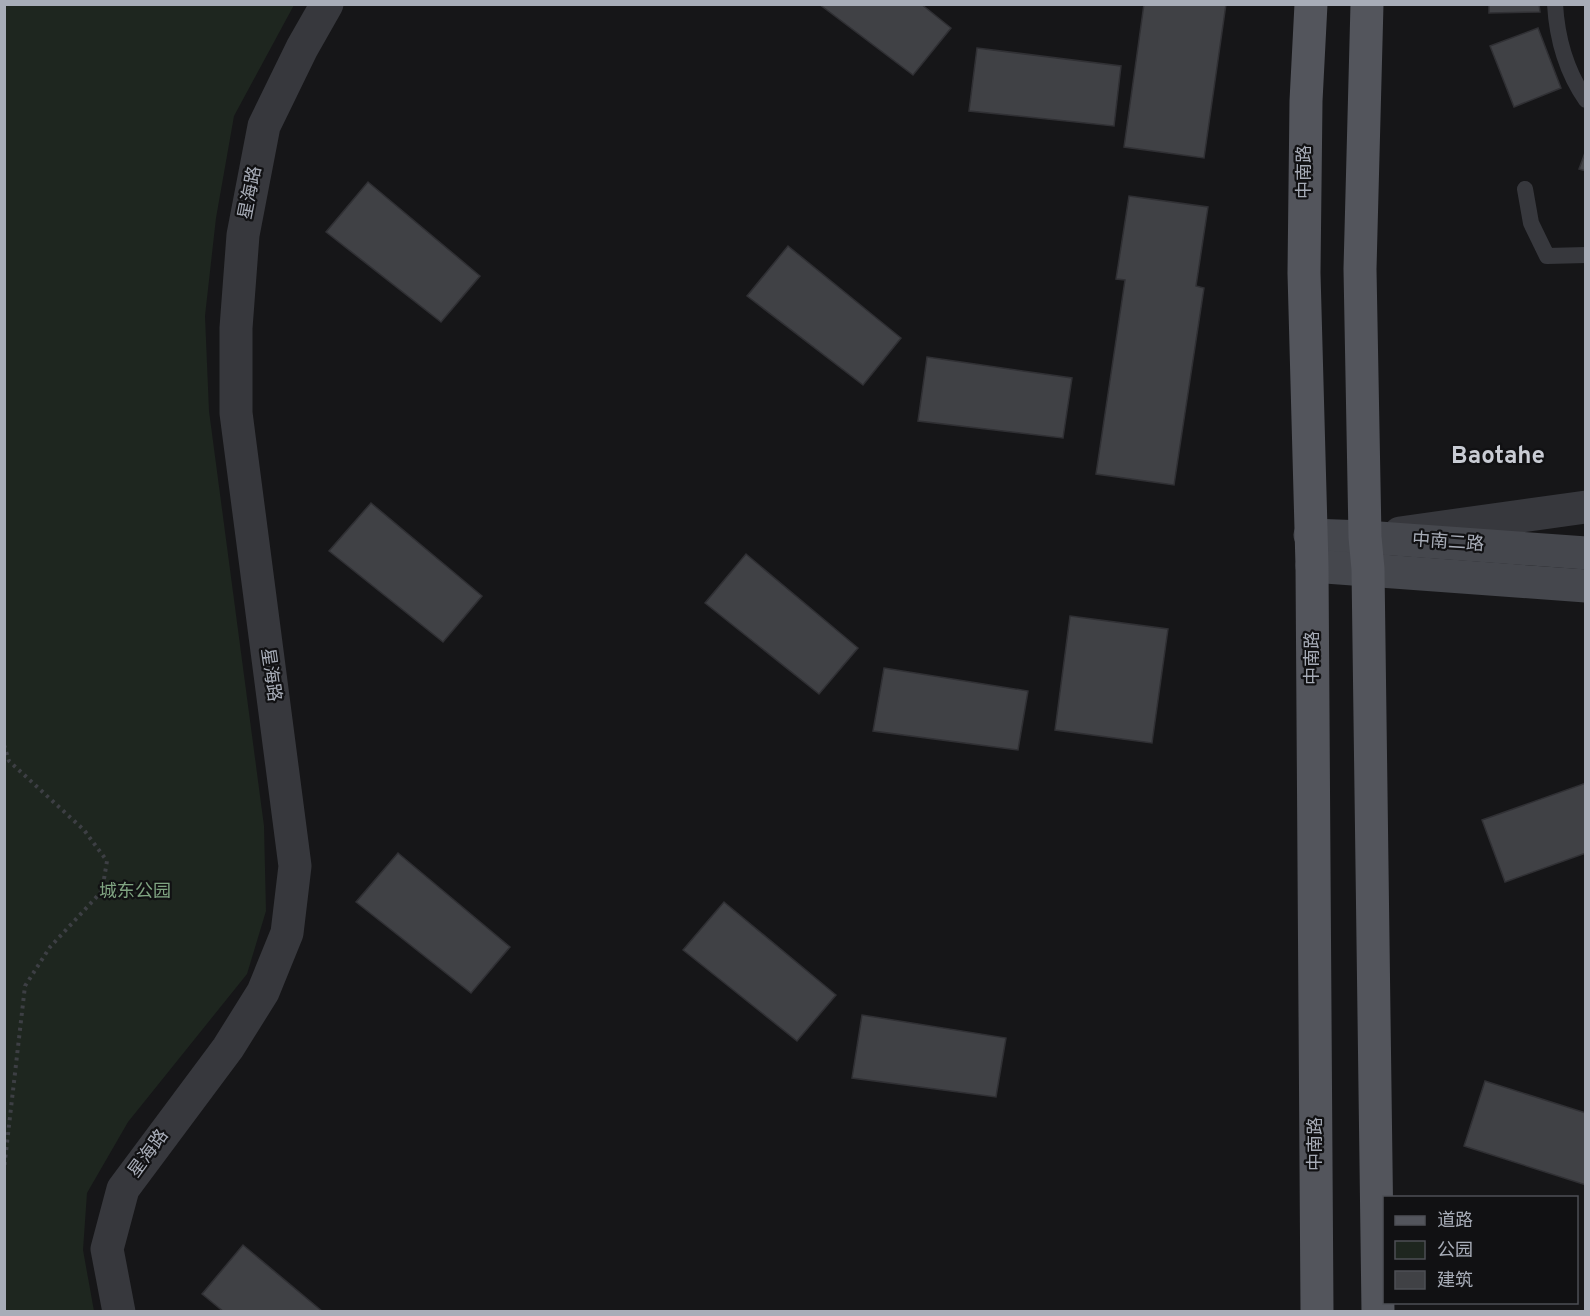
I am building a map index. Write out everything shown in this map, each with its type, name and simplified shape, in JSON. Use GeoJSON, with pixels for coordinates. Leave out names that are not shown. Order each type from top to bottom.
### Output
{"type":"FeatureCollection","features":[{"type":"Feature","properties":{"kind":"main road","name":"中南路"},"geometry":{"type":"LineString","coordinates":[[1311,4],[1306,101],[1304,262],[1311,550],[1317,1311]]}},
{"type":"Feature","properties":{"kind":"main road"},"geometry":{"type":"LineString","coordinates":[[1367,4],[1360,269],[1367,553],[1378,1311]]}},
{"type":"Feature","properties":{"kind":"main road","name":"中南二路"},"geometry":{"type":"LineString","coordinates":[[1311,550],[1367,553],[1586,553]]}},
{"type":"Feature","properties":{"kind":"main road","name":"中南二路"},"geometry":{"type":"LineString","coordinates":[[1367,553],[1586,586]]}},
{"type":"Feature","properties":{"kind":"street","name":"星海路"},"geometry":{"type":"LineString","coordinates":[[118,1311],[107,1249],[123,1189],[228,1048],[263,992],[287,933],[295,866],[236,413],[236,328],[243,235],[264,126],[302,48],[327,4]]}},
{"type":"Feature","properties":{"kind":"street"},"geometry":{"type":"LineString","coordinates":[[1367,553],[1586,507]]}},
{"type":"Feature","properties":{"kind":"lane"},"geometry":{"type":"LineString","coordinates":[[1555,4],[1556,31],[1573,81],[1586,100]]}},
{"type":"Feature","properties":{"kind":"lane"},"geometry":{"type":"LineString","coordinates":[[1525,189],[1531,223],[1547,256],[1586,255]]}},
{"type":"Feature","properties":{"kind":"path"},"geometry":{"type":"LineString","coordinates":[[4,745],[9,761],[84,830],[107,861],[102,891],[50,947],[25,986],[4,1169]]}},
{"type":"Feature","properties":{"kind":"green space","name":"城东公园"},"geometry":{"type":"Polygon","coordinates":[[[5,4],[294,5],[234,116],[216,218],[205,316],[209,411],[264,826],[266,911],[247,974],[128,1122],[87,1193],[83,1250],[94,1311],[5,1311],[5,4]]]}},
{"type":"Feature","properties":{"kind":"building"},"geometry":{"type":"Polygon","coordinates":[[[819,4],[921,4],[951,28],[913,75],[819,4]]]}},
{"type":"Feature","properties":{"kind":"building"},"geometry":{"type":"Polygon","coordinates":[[[1144,4],[1226,4],[1204,158],[1124,147],[1144,4]]]}},
{"type":"Feature","properties":{"kind":"building"},"geometry":{"type":"Polygon","coordinates":[[[1489,4],[1539,4],[1540,12],[1489,13],[1489,4]]]}},
{"type":"Feature","properties":{"kind":"building"},"geometry":{"type":"Polygon","coordinates":[[[1538,28],[1561,88],[1514,107],[1490,46],[1538,28]]]}},
{"type":"Feature","properties":{"kind":"building"},"geometry":{"type":"Polygon","coordinates":[[[977,48],[1121,66],[1114,126],[969,111],[977,48]]]}},
{"type":"Feature","properties":{"kind":"building"},"geometry":{"type":"Polygon","coordinates":[[[1586,150],[1586,171],[1579,169],[1586,150]]]}},
{"type":"Feature","properties":{"kind":"building"},"geometry":{"type":"Polygon","coordinates":[[[368,182],[480,276],[441,322],[326,232],[368,182]]]}},
{"type":"Feature","properties":{"kind":"building"},"geometry":{"type":"Polygon","coordinates":[[[1129,196],[1208,207],[1196,286],[1204,288],[1174,485],[1096,474],[1125,280],[1116,279],[1129,196]]]}},
{"type":"Feature","properties":{"kind":"building"},"geometry":{"type":"Polygon","coordinates":[[[788,246],[901,338],[863,385],[747,296],[788,246]]]}},
{"type":"Feature","properties":{"kind":"building"},"geometry":{"type":"Polygon","coordinates":[[[927,357],[1072,378],[1063,438],[918,421],[927,357]]]}},
{"type":"Feature","properties":{"kind":"building"},"geometry":{"type":"Polygon","coordinates":[[[371,503],[482,596],[443,642],[329,551],[371,503]]]}},
{"type":"Feature","properties":{"kind":"building"},"geometry":{"type":"Polygon","coordinates":[[[746,554],[858,648],[819,694],[705,603],[746,554]]]}},
{"type":"Feature","properties":{"kind":"building"},"geometry":{"type":"Polygon","coordinates":[[[1070,616],[1168,629],[1152,743],[1055,730],[1070,616]]]}},
{"type":"Feature","properties":{"kind":"building"},"geometry":{"type":"Polygon","coordinates":[[[884,668],[1028,691],[1018,750],[873,731],[884,668]]]}},
{"type":"Feature","properties":{"kind":"building"},"geometry":{"type":"Polygon","coordinates":[[[1586,783],[1586,853],[1505,882],[1482,820],[1586,783]]]}},
{"type":"Feature","properties":{"kind":"building"},"geometry":{"type":"Polygon","coordinates":[[[398,853],[510,947],[471,993],[356,902],[398,853]]]}},
{"type":"Feature","properties":{"kind":"building"},"geometry":{"type":"Polygon","coordinates":[[[724,902],[836,995],[797,1041],[683,950],[724,902]]]}},
{"type":"Feature","properties":{"kind":"building"},"geometry":{"type":"Polygon","coordinates":[[[862,1015],[1006,1038],[996,1097],[852,1078],[862,1015]]]}},
{"type":"Feature","properties":{"kind":"building"},"geometry":{"type":"Polygon","coordinates":[[[1485,1081],[1586,1113],[1586,1185],[1464,1146],[1485,1081]]]}},
{"type":"Feature","properties":{"kind":"building"},"geometry":{"type":"Polygon","coordinates":[[[243,1245],[323,1312],[224,1312],[202,1294],[243,1245]]]}},
{"type":"Feature","properties":{"kind":"district","name":"Baotahe"},"geometry":{"type":"Point","coordinates":[1498,457]}}]}
